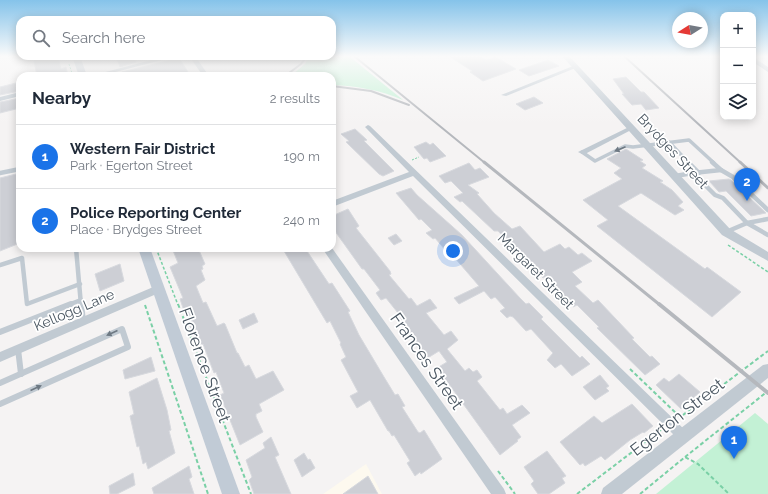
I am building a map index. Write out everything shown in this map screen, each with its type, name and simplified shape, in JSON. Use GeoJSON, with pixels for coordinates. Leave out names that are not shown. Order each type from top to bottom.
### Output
{"type":"FeatureCollection","features":[{"type":"Feature","properties":{"kind":"main road","name":"Florence Street"},"geometry":{"type":"LineString","coordinates":[[145,252],[231,494]]}},
{"type":"Feature","properties":{"kind":"street"},"geometry":{"type":"LineString","coordinates":[[504,94],[543,79]]}},
{"type":"Feature","properties":{"kind":"street","name":"Brydges Street"},"geometry":{"type":"LineString","coordinates":[[586,79],[726,232],[768,257]]}},
{"type":"Feature","properties":{"kind":"street"},"geometry":{"type":"LineString","coordinates":[[0,99],[16,95]]}},
{"type":"Feature","properties":{"kind":"street","name":"Margaret Street"},"geometry":{"type":"LineString","coordinates":[[368,127],[683,436]]}},
{"type":"Feature","properties":{"kind":"street"},"geometry":{"type":"LineString","coordinates":[[582,152],[631,128]]}},
{"type":"Feature","properties":{"kind":"street"},"geometry":{"type":"LineString","coordinates":[[336,202],[414,172]]}},
{"type":"Feature","properties":{"kind":"street","name":"Frances Street"},"geometry":{"type":"LineString","coordinates":[[330,252],[499,494]]}},
{"type":"Feature","properties":{"kind":"street","name":"Kellogg Lane"},"geometry":{"type":"LineString","coordinates":[[0,357],[158,289]]}},
{"type":"Feature","properties":{"kind":"street","name":"Egerton Street"},"geometry":{"type":"LineString","coordinates":[[609,494],[768,370]]}},
{"type":"Feature","properties":{"kind":"lane"},"geometry":{"type":"LineString","coordinates":[[582,152],[595,161],[625,146],[689,140],[721,170],[733,177],[768,210]]}},
{"type":"Feature","properties":{"kind":"lane"},"geometry":{"type":"LineString","coordinates":[[669,142],[699,173]]}},
{"type":"Feature","properties":{"kind":"lane"},"geometry":{"type":"LineString","coordinates":[[0,173],[16,170]]}},
{"type":"Feature","properties":{"kind":"lane"},"geometry":{"type":"LineString","coordinates":[[675,176],[721,170]]}},
{"type":"Feature","properties":{"kind":"lane"},"geometry":{"type":"LineString","coordinates":[[693,173],[715,195],[723,198],[747,223],[768,235]]}},
{"type":"Feature","properties":{"kind":"lane"},"geometry":{"type":"LineString","coordinates":[[726,232],[747,223],[768,219]]}},
{"type":"Feature","properties":{"kind":"lane"},"geometry":{"type":"LineString","coordinates":[[76,252],[83,321]]}},
{"type":"Feature","properties":{"kind":"lane"},"geometry":{"type":"LineString","coordinates":[[0,266],[22,258],[27,304],[80,284]]}},
{"type":"Feature","properties":{"kind":"lane"},"geometry":{"type":"LineString","coordinates":[[0,332],[81,300]]}},
{"type":"Feature","properties":{"kind":"lane"},"geometry":{"type":"LineString","coordinates":[[0,383],[122,329],[128,347],[0,404]]}},
{"type":"Feature","properties":{"kind":"lane"},"geometry":{"type":"LineString","coordinates":[[18,349],[21,374]]}},
{"type":"Feature","properties":{"kind":"path"},"geometry":{"type":"LineString","coordinates":[[728,245],[768,272]]}},
{"type":"Feature","properties":{"kind":"path"},"geometry":{"type":"LineString","coordinates":[[158,252],[251,494]]}},
{"type":"Feature","properties":{"kind":"path"},"geometry":{"type":"LineString","coordinates":[[138,308],[146,305],[208,494]]}},
{"type":"Feature","properties":{"kind":"path"},"geometry":{"type":"LineString","coordinates":[[627,366],[679,416],[683,415],[768,351]]}},
{"type":"Feature","properties":{"kind":"path"},"geometry":{"type":"LineString","coordinates":[[640,494],[768,391]]}},
{"type":"Feature","properties":{"kind":"path"},"geometry":{"type":"LineString","coordinates":[[577,494],[664,427]]}},
{"type":"Feature","properties":{"kind":"path"},"geometry":{"type":"LineString","coordinates":[[685,457],[698,464],[729,494]]}},
{"type":"Feature","properties":{"kind":"shaded area"},"geometry":{"type":"Polygon","coordinates":[[[366,464],[382,494],[323,494],[366,464]]]}},
{"type":"Feature","properties":{"kind":"green space"},"geometry":{"type":"Polygon","coordinates":[[[336,79],[377,79],[403,100],[368,89],[336,85],[336,79]]]}},
{"type":"Feature","properties":{"kind":"green space"},"geometry":{"type":"Polygon","coordinates":[[[755,413],[768,424],[768,494],[656,494],[755,413]]]}},
{"type":"Feature","properties":{"kind":"building"},"geometry":{"type":"Polygon","coordinates":[[[613,79],[628,79],[641,92],[644,92],[659,108],[646,110],[641,104],[632,105],[622,94],[624,94],[613,79]]]}},
{"type":"Feature","properties":{"kind":"building"},"geometry":{"type":"Polygon","coordinates":[[[16,83],[16,92],[0,95],[0,87],[16,83]]]}},
{"type":"Feature","properties":{"kind":"building"},"geometry":{"type":"Polygon","coordinates":[[[534,97],[543,103],[525,110],[516,104],[534,97]]]}},
{"type":"Feature","properties":{"kind":"building"},"geometry":{"type":"Polygon","coordinates":[[[16,99],[16,109],[0,113],[0,102],[16,99]]]}},
{"type":"Feature","properties":{"kind":"building"},"geometry":{"type":"Polygon","coordinates":[[[355,129],[367,140],[364,141],[394,171],[383,176],[379,174],[346,142],[349,141],[341,134],[355,129]]]}},
{"type":"Feature","properties":{"kind":"building"},"geometry":{"type":"Polygon","coordinates":[[[426,142],[430,145],[433,143],[446,156],[430,162],[427,158],[424,159],[414,147],[426,142]]]}},
{"type":"Feature","properties":{"kind":"building"},"geometry":{"type":"Polygon","coordinates":[[[626,149],[643,160],[640,161],[646,165],[642,168],[663,181],[660,182],[672,190],[683,202],[678,206],[684,210],[675,215],[641,193],[618,206],[705,269],[707,267],[741,292],[712,317],[597,226],[608,220],[583,200],[622,179],[614,173],[621,168],[607,159],[626,149]]]}},
{"type":"Feature","properties":{"kind":"building"},"geometry":{"type":"Polygon","coordinates":[[[469,163],[475,170],[480,168],[489,177],[468,185],[479,193],[477,194],[494,213],[512,229],[520,226],[544,252],[560,244],[565,249],[569,247],[578,255],[582,253],[592,261],[572,272],[582,282],[575,286],[593,303],[598,300],[634,338],[632,339],[650,357],[652,356],[660,364],[645,375],[597,328],[599,327],[577,305],[573,307],[563,298],[566,297],[549,278],[543,278],[498,231],[494,231],[462,201],[460,202],[454,197],[463,193],[451,181],[445,183],[439,176],[469,163]]]}},
{"type":"Feature","properties":{"kind":"building"},"geometry":{"type":"Polygon","coordinates":[[[16,174],[16,245],[0,251],[0,178],[16,174]]]}},
{"type":"Feature","properties":{"kind":"building"},"geometry":{"type":"Polygon","coordinates":[[[729,179],[766,213],[751,216],[726,191],[719,192],[709,181],[729,179]]]}},
{"type":"Feature","properties":{"kind":"building"},"geometry":{"type":"Polygon","coordinates":[[[411,188],[462,235],[520,298],[526,304],[529,303],[543,317],[541,319],[580,358],[582,356],[590,364],[572,376],[561,364],[555,368],[547,360],[553,353],[531,329],[526,331],[513,317],[510,316],[507,318],[500,311],[505,308],[495,297],[491,299],[484,291],[459,304],[454,298],[479,286],[448,250],[446,251],[435,238],[433,239],[426,233],[432,230],[421,219],[419,220],[396,193],[411,188]]]}},
{"type":"Feature","properties":{"kind":"building"},"geometry":{"type":"Polygon","coordinates":[[[348,209],[359,226],[356,228],[390,271],[391,274],[389,275],[409,299],[411,298],[417,306],[430,299],[437,308],[426,313],[444,335],[451,331],[458,340],[447,349],[465,371],[469,368],[473,372],[477,370],[482,377],[477,381],[500,410],[503,408],[507,414],[522,405],[530,413],[512,425],[521,437],[500,455],[446,380],[445,381],[439,373],[440,372],[437,368],[447,362],[439,351],[426,359],[409,335],[410,334],[398,313],[386,298],[381,300],[376,293],[380,290],[364,269],[362,269],[336,233],[336,214],[348,209]]]}},
{"type":"Feature","properties":{"kind":"building"},"geometry":{"type":"Polygon","coordinates":[[[396,234],[402,241],[394,245],[388,238],[396,234]]]}},
{"type":"Feature","properties":{"kind":"building"},"geometry":{"type":"Polygon","coordinates":[[[174,252],[200,252],[205,264],[202,266],[203,269],[201,270],[205,280],[196,286],[203,303],[206,302],[217,326],[224,323],[225,324],[237,353],[245,367],[249,365],[256,379],[273,371],[284,390],[259,404],[262,411],[256,414],[256,417],[263,432],[240,445],[220,395],[224,393],[216,372],[214,373],[203,344],[198,347],[183,308],[180,299],[183,298],[170,267],[178,263],[174,252]]]}},
{"type":"Feature","properties":{"kind":"building"},"geometry":{"type":"Polygon","coordinates":[[[285,252],[308,252],[329,284],[332,283],[350,311],[348,312],[359,335],[395,395],[398,394],[405,406],[402,407],[418,432],[420,433],[424,430],[442,459],[421,474],[420,472],[415,476],[407,463],[410,461],[394,435],[392,436],[388,431],[370,400],[357,408],[350,396],[358,392],[341,360],[346,357],[330,321],[327,323],[285,252]]]}},
{"type":"Feature","properties":{"kind":"building"},"geometry":{"type":"Polygon","coordinates":[[[120,264],[124,281],[100,291],[95,274],[120,264]]]}},
{"type":"Feature","properties":{"kind":"building"},"geometry":{"type":"Polygon","coordinates":[[[254,313],[258,322],[243,329],[239,320],[254,313]]]}},
{"type":"Feature","properties":{"kind":"building"},"geometry":{"type":"Polygon","coordinates":[[[151,357],[155,371],[125,379],[123,370],[151,357]]]}},
{"type":"Feature","properties":{"kind":"building"},"geometry":{"type":"Polygon","coordinates":[[[679,374],[700,392],[681,409],[656,385],[664,378],[669,382],[679,374]]]}},
{"type":"Feature","properties":{"kind":"building"},"geometry":{"type":"Polygon","coordinates":[[[600,375],[609,386],[606,388],[609,391],[595,400],[583,387],[600,375]]]}},
{"type":"Feature","properties":{"kind":"building"},"geometry":{"type":"Polygon","coordinates":[[[157,378],[167,410],[171,430],[169,431],[175,453],[148,469],[146,462],[143,464],[139,446],[137,447],[130,416],[134,414],[129,392],[157,378]]]}},
{"type":"Feature","properties":{"kind":"building"},"geometry":{"type":"Polygon","coordinates":[[[632,404],[653,426],[644,433],[643,432],[630,440],[605,460],[601,456],[585,466],[583,463],[580,465],[560,442],[594,416],[602,423],[632,404]]]}},
{"type":"Feature","properties":{"kind":"building"},"geometry":{"type":"Polygon","coordinates":[[[271,437],[279,455],[275,457],[291,494],[254,494],[249,480],[252,477],[246,460],[265,448],[263,443],[271,437]]]}},
{"type":"Feature","properties":{"kind":"building"},"geometry":{"type":"Polygon","coordinates":[[[547,451],[566,476],[562,478],[565,483],[549,494],[538,494],[531,484],[534,481],[524,467],[547,451]]]}},
{"type":"Feature","properties":{"kind":"building"},"geometry":{"type":"Polygon","coordinates":[[[304,453],[308,460],[310,459],[315,468],[302,477],[294,460],[304,453]]]}},
{"type":"Feature","properties":{"kind":"building"},"geometry":{"type":"Polygon","coordinates":[[[189,466],[192,477],[189,479],[194,494],[154,494],[152,488],[189,466]]]}},
{"type":"Feature","properties":{"kind":"building"},"geometry":{"type":"Polygon","coordinates":[[[133,473],[135,485],[117,494],[110,494],[109,486],[133,473]]]}},
{"type":"Feature","properties":{"kind":"building"},"geometry":{"type":"Polygon","coordinates":[[[368,476],[378,494],[343,494],[368,476]]]}},
{"type":"Feature","properties":{"kind":"railway"},"geometry":{"type":"LineString","coordinates":[[382,79],[485,163]]}},
{"type":"Feature","properties":{"kind":"railway"},"geometry":{"type":"LineString","coordinates":[[649,79],[741,163]]}},
{"type":"Feature","properties":{"kind":"railway"},"geometry":{"type":"LineString","coordinates":[[336,87],[371,91],[409,105]]}},
{"type":"Feature","properties":{"kind":"railway"},"geometry":{"type":"LineString","coordinates":[[484,162],[660,305]]}},
{"type":"Feature","properties":{"kind":"railway"},"geometry":{"type":"LineString","coordinates":[[740,162],[768,188]]}},
{"type":"Feature","properties":{"kind":"railway"},"geometry":{"type":"LineString","coordinates":[[659,304],[768,393]]}},
{"type":"Feature","properties":{"kind":"place","name":"Police Reporting Center"},"geometry":{"type":"Point","coordinates":[747,201]}},
{"type":"Feature","properties":{"kind":"place","name":"Western Fair District"},"geometry":{"type":"Point","coordinates":[734,459]}}]}
